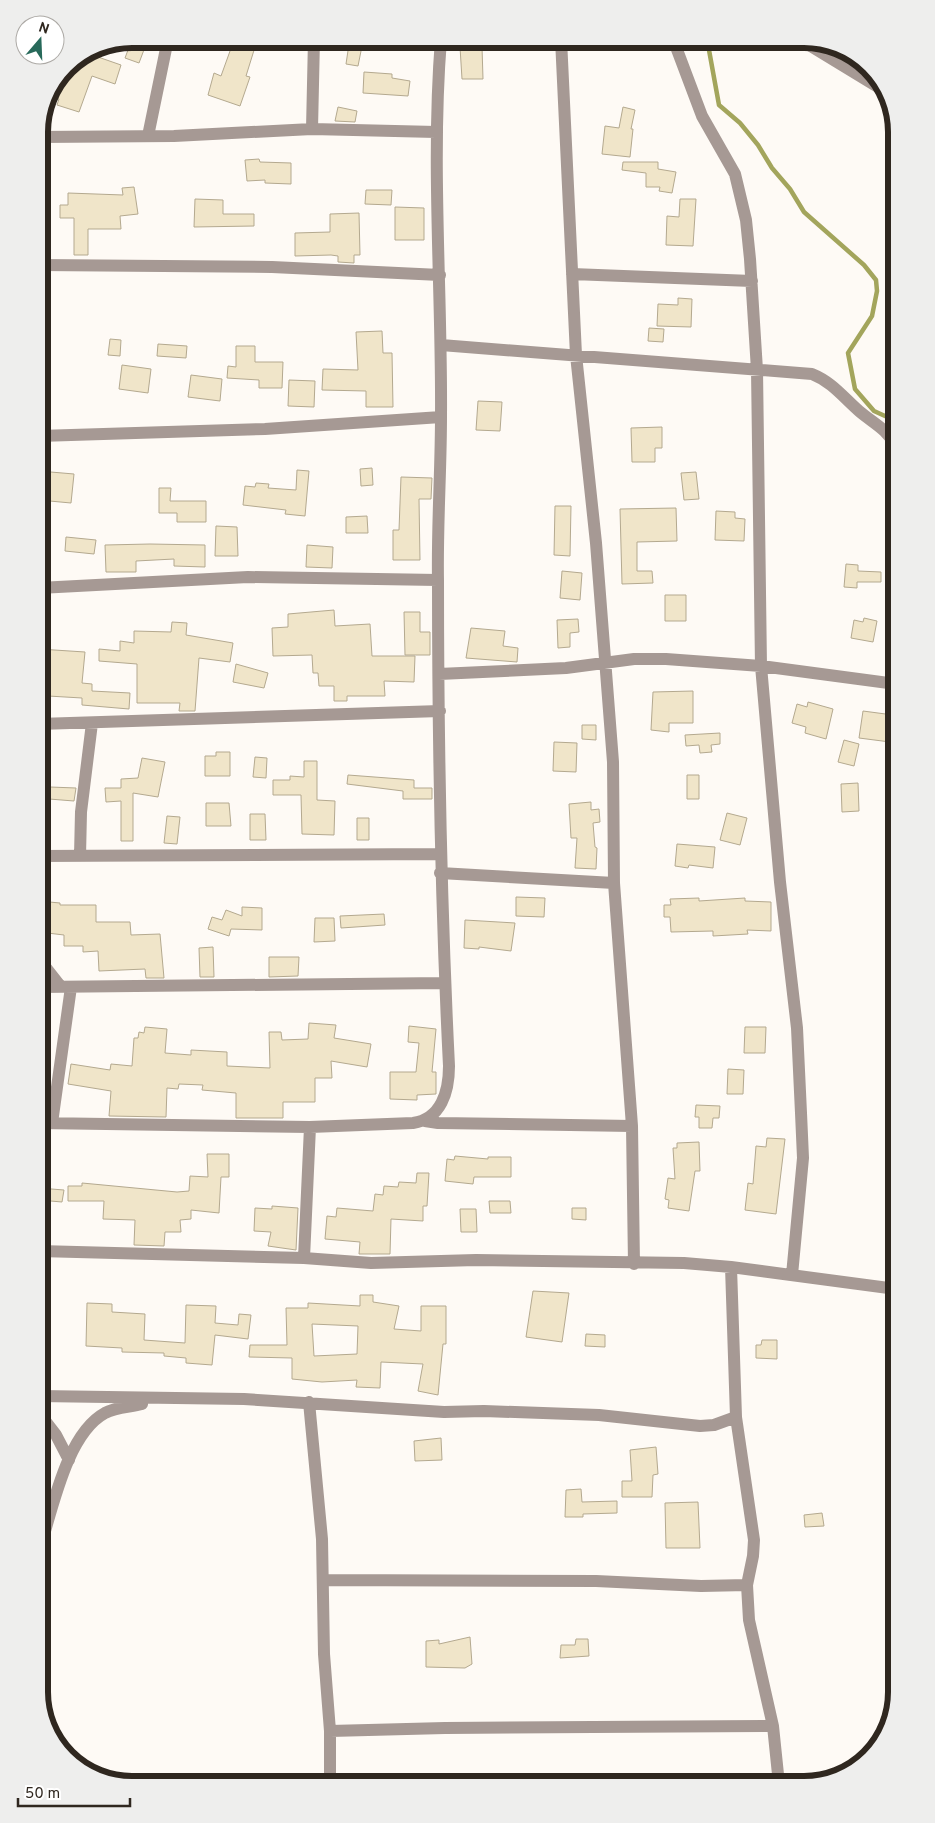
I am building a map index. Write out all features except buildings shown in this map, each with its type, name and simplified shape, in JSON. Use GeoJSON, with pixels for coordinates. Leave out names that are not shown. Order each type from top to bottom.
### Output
{"type":"FeatureCollection","features":[{"type":"Feature","properties":{"kind":"street"},"geometry":{"type":"LineString","coordinates":[[148,136],[166,48]]}},
{"type":"Feature","properties":{"kind":"street"},"geometry":{"type":"LineString","coordinates":[[312,129],[314,48]]}},
{"type":"Feature","properties":{"kind":"street"},"geometry":{"type":"LineString","coordinates":[[425,1121],[438,1110],[448,1085],[440,873],[438,580],[441,345],[436,132],[441,48]]}},
{"type":"Feature","properties":{"kind":"street"},"geometry":{"type":"LineString","coordinates":[[561,48],[576,355],[596,543],[613,762],[614,883],[632,1126],[634,1264]]}},
{"type":"Feature","properties":{"kind":"street"},"geometry":{"type":"LineString","coordinates":[[676,48],[702,116],[735,174],[746,220],[752,281],[757,370],[761,666],[780,882],[796,1028],[803,1158],[792,1275]]}},
{"type":"Feature","properties":{"kind":"street"},"geometry":{"type":"LineString","coordinates":[[815,49],[872,84]]}},
{"type":"Feature","properties":{"kind":"street"},"geometry":{"type":"LineString","coordinates":[[48,137],[148,136],[312,129],[436,132]]}},
{"type":"Feature","properties":{"kind":"street"},"geometry":{"type":"LineString","coordinates":[[48,265],[272,267],[440,275]]}},
{"type":"Feature","properties":{"kind":"street"},"geometry":{"type":"LineString","coordinates":[[572,274],[752,281]]}},
{"type":"Feature","properties":{"kind":"street"},"geometry":{"type":"LineString","coordinates":[[441,345],[757,370],[792,371],[820,377],[836,387],[859,411],[884,428],[888,434]]}},
{"type":"Feature","properties":{"kind":"street"},"geometry":{"type":"LineString","coordinates":[[48,436],[265,429],[441,417]]}},
{"type":"Feature","properties":{"kind":"street"},"geometry":{"type":"LineString","coordinates":[[48,588],[248,577],[438,580]]}},
{"type":"Feature","properties":{"kind":"street"},"geometry":{"type":"LineString","coordinates":[[439,674],[566,668],[604,661],[666,659],[761,666],[888,683]]}},
{"type":"Feature","properties":{"kind":"street"},"geometry":{"type":"LineString","coordinates":[[48,724],[440,711]]}},
{"type":"Feature","properties":{"kind":"street"},"geometry":{"type":"LineString","coordinates":[[80,856],[82,812],[92,723]]}},
{"type":"Feature","properties":{"kind":"street"},"geometry":{"type":"LineString","coordinates":[[48,856],[440,854]]}},
{"type":"Feature","properties":{"kind":"street"},"geometry":{"type":"LineString","coordinates":[[440,873],[614,883]]}},
{"type":"Feature","properties":{"kind":"street"},"geometry":{"type":"LineString","coordinates":[[48,968],[66,987],[52,1123]]}},
{"type":"Feature","properties":{"kind":"street"},"geometry":{"type":"LineString","coordinates":[[48,986],[445,983]]}},
{"type":"Feature","properties":{"kind":"street"},"geometry":{"type":"LineString","coordinates":[[48,1123],[310,1128],[425,1121],[438,1123],[632,1126]]}},
{"type":"Feature","properties":{"kind":"street"},"geometry":{"type":"LineString","coordinates":[[304,1258],[310,1128]]}},
{"type":"Feature","properties":{"kind":"street"},"geometry":{"type":"LineString","coordinates":[[48,1251],[304,1258],[371,1263],[476,1260],[634,1264],[684,1262],[731,1266],[888,1288]]}},
{"type":"Feature","properties":{"kind":"street"},"geometry":{"type":"LineString","coordinates":[[731,1266],[736,1417],[754,1532],[754,1556],[747,1585],[749,1620],[773,1726],[778,1776]]}},
{"type":"Feature","properties":{"kind":"street"},"geometry":{"type":"LineString","coordinates":[[48,1396],[244,1399],[444,1412],[484,1411],[600,1415],[700,1426],[714,1425],[736,1417]]}},
{"type":"Feature","properties":{"kind":"street"},"geometry":{"type":"LineString","coordinates":[[48,1524],[69,1460],[86,1430],[104,1413],[164,1399]]}},
{"type":"Feature","properties":{"kind":"street"},"geometry":{"type":"LineString","coordinates":[[309,1402],[323,1580],[324,1654],[330,1731],[330,1775]]}},
{"type":"Feature","properties":{"kind":"street"},"geometry":{"type":"LineString","coordinates":[[48,1424],[56,1434],[69,1460]]}},
{"type":"Feature","properties":{"kind":"street"},"geometry":{"type":"LineString","coordinates":[[323,1580],[587,1581],[701,1586],[747,1585]]}},
{"type":"Feature","properties":{"kind":"street"},"geometry":{"type":"LineString","coordinates":[[330,1731],[445,1728],[534,1729],[773,1726]]}},
{"type":"Feature","properties":{"kind":"waterway"},"geometry":{"type":"LineString","coordinates":[[709,48],[719,105],[740,123],[758,145],[804,212],[864,265],[876,280],[877,291],[872,316],[848,353],[855,389],[874,411],[888,417]]}}]}
